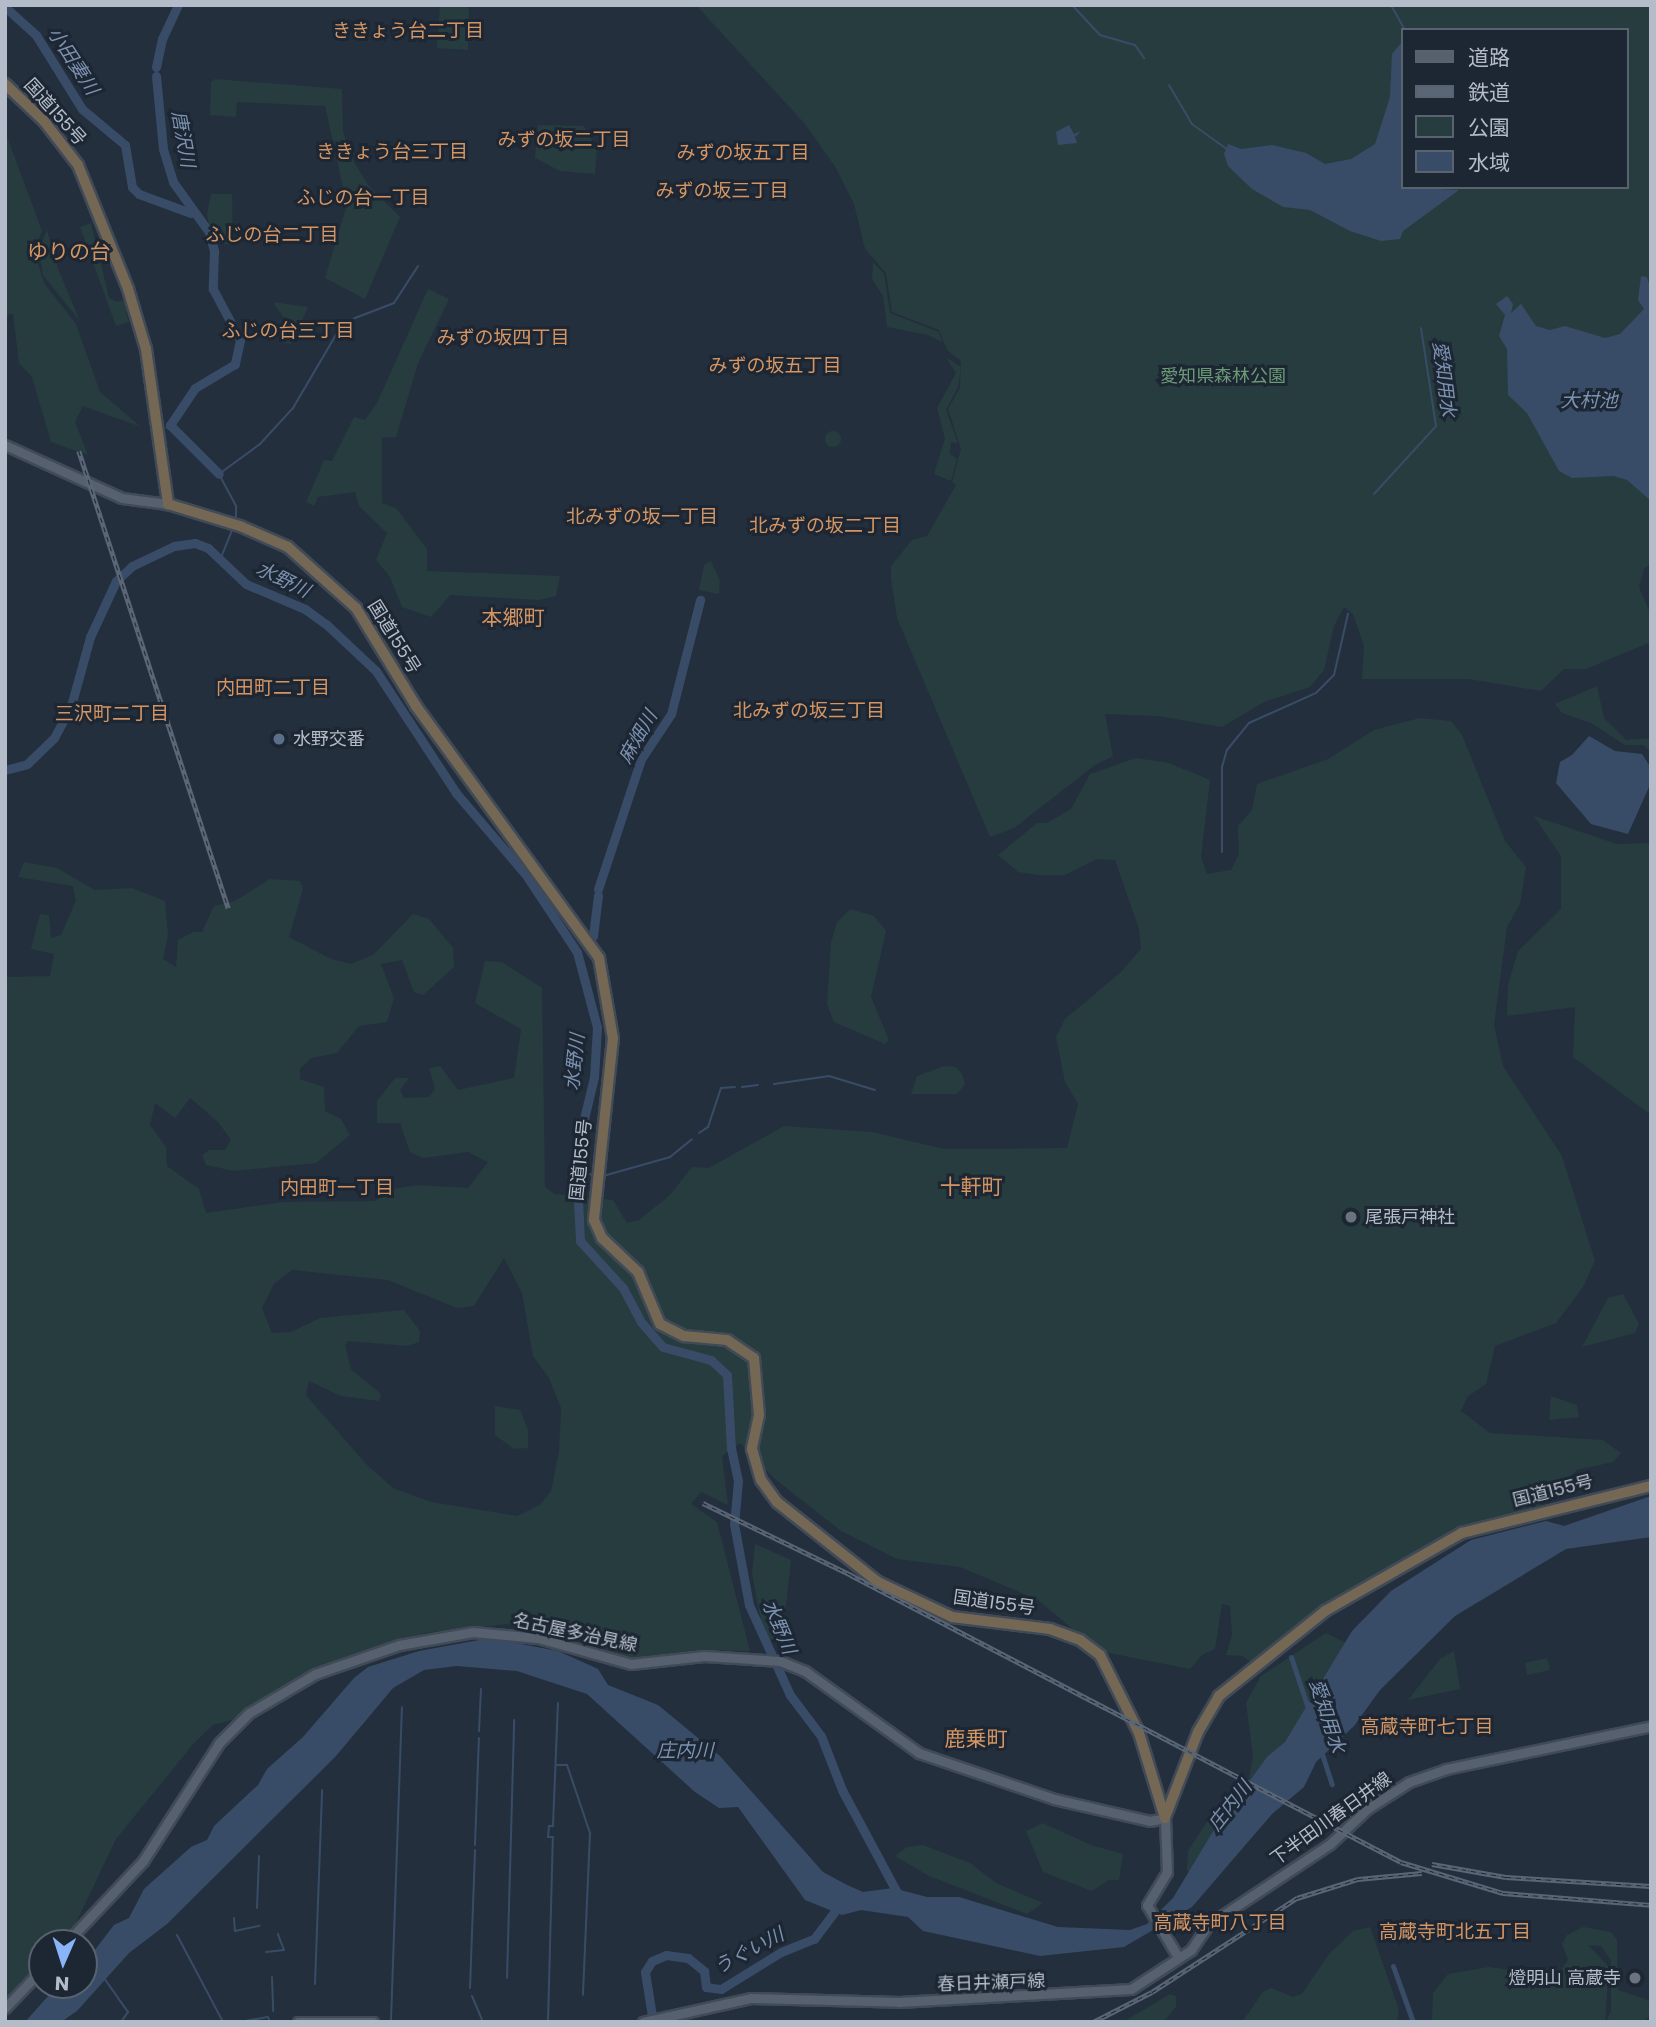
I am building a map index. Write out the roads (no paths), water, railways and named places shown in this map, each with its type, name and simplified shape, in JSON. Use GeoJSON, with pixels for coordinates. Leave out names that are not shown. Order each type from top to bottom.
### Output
{"type":"FeatureCollection","features":[{"type":"Feature","properties":{"kind":"highway","name":"国道155号"},"geometry":{"type":"LineString","coordinates":[[5,84],[36,113],[78,165],[128,289],[146,349],[168,504],[235,524],[288,547],[363,617],[416,706],[599,958],[613,1038],[592,1214],[599,1234],[638,1272],[660,1324],[684,1336],[727,1340],[754,1358],[759,1415],[752,1449],[761,1480],[777,1502],[859,1570],[929,1608],[974,1622],[1050,1629],[1089,1646],[1107,1665],[1139,1733],[1165,1818]]}},
{"type":"Feature","properties":{"kind":"highway","name":"国道155号"},"geometry":{"type":"LineString","coordinates":[[1165,1818],[1198,1732],[1219,1696],[1325,1611],[1462,1533],[1651,1486]]}},
{"type":"Feature","properties":{"kind":"main road"},"geometry":{"type":"LineString","coordinates":[[5,445],[110,494],[168,504]]}},
{"type":"Feature","properties":{"kind":"main road","name":"名古屋多治見線"},"geometry":{"type":"LineString","coordinates":[[79,1929],[142,1861],[229,1731],[249,1713],[315,1674],[399,1645],[473,1632],[528,1636],[631,1664],[704,1656],[780,1661],[805,1671],[919,1753],[1054,1799],[1150,1821],[1165,1818]]}},
{"type":"Feature","properties":{"kind":"main road","name":"下半田川春日井線"},"geometry":{"type":"LineString","coordinates":[[1178,1957],[1191,1950],[1208,1925],[1322,1850],[1367,1809],[1409,1782],[1484,1760],[1651,1726]]}},
{"type":"Feature","properties":{"kind":"main road"},"geometry":{"type":"LineString","coordinates":[[1165,1818],[1168,1864],[1147,1900],[1152,1915],[1178,1957]]}},
{"type":"Feature","properties":{"kind":"main road","name":"春日井瀬戸線"},"geometry":{"type":"LineString","coordinates":[[644,2022],[751,1998],[899,2003],[1123,1991],[1150,1979],[1178,1957]]}},
{"type":"Feature","properties":{"kind":"main road"},"geometry":{"type":"LineString","coordinates":[[5,2008],[28,1984]]}},
{"type":"Feature","properties":{"kind":"main road"},"geometry":{"type":"LineString","coordinates":[[298,2022],[373,2022]]}},
{"type":"Feature","properties":{"kind":"water"},"geometry":{"type":"Polygon","coordinates":[[[1400,44],[1400,189],[1459,190],[1403,231],[1400,239],[1381,241],[1350,231],[1310,210],[1283,207],[1252,189],[1228,166],[1224,154],[1228,144],[1241,149],[1272,145],[1306,153],[1325,164],[1351,159],[1375,144],[1390,97],[1392,54],[1400,44]]]}},
{"type":"Feature","properties":{"kind":"water"},"geometry":{"type":"Polygon","coordinates":[[[1069,125],[1074,134],[1081,131],[1075,137],[1077,143],[1058,145],[1056,132],[1069,125]]]}},
{"type":"Feature","properties":{"kind":"water","name":"大村池"},"geometry":{"type":"Polygon","coordinates":[[[1641,276],[1647,277],[1651,290],[1651,501],[1627,480],[1614,476],[1572,478],[1559,471],[1527,413],[1508,395],[1507,349],[1499,336],[1505,315],[1496,304],[1507,296],[1513,304],[1511,313],[1521,304],[1536,326],[1550,330],[1565,326],[1605,338],[1620,334],[1644,309],[1638,300],[1641,276]]]}},
{"type":"Feature","properties":{"kind":"water"},"geometry":{"type":"Polygon","coordinates":[[[1589,736],[1615,751],[1642,754],[1649,765],[1649,787],[1628,834],[1591,824],[1556,783],[1560,762],[1572,755],[1589,736]]]}},
{"type":"Feature","properties":{"kind":"water","name":"庄内川"},"geometry":{"type":"Polygon","coordinates":[[[1651,1496],[1651,1537],[1566,1549],[1455,1616],[1380,1690],[1354,1726],[1316,1762],[1304,1787],[1272,1814],[1192,1907],[1124,1947],[1040,1956],[923,1931],[908,1917],[861,1910],[842,1915],[805,1900],[738,1807],[719,1808],[695,1792],[587,1694],[517,1671],[457,1666],[424,1670],[393,1688],[336,1756],[167,1924],[129,1953],[98,1988],[98,1946],[114,1925],[129,1918],[144,1889],[191,1847],[207,1840],[214,1826],[258,1785],[267,1769],[303,1737],[354,1678],[368,1667],[419,1651],[490,1638],[558,1651],[598,1669],[608,1685],[658,1705],[720,1756],[823,1872],[847,1885],[863,1892],[893,1888],[927,1897],[959,1897],[1058,1927],[1130,1930],[1147,1924],[1173,1898],[1212,1833],[1267,1757],[1285,1742],[1352,1631],[1391,1591],[1471,1540],[1546,1521],[1564,1526],[1651,1496]]]}},
{"type":"Feature","properties":{"kind":"water"},"geometry":{"type":"Polygon","coordinates":[[[46,1999],[88,1999],[61,2022],[25,2022],[46,1999]]]}},
{"type":"Feature","properties":{"kind":"waterway","name":"唐沢川"},"geometry":{"type":"LineString","coordinates":[[156,67],[162,39],[178,5]]}},
{"type":"Feature","properties":{"kind":"waterway"},"geometry":{"type":"LineString","coordinates":[[1072,5],[1100,35],[1135,45],[1144,58]]}},
{"type":"Feature","properties":{"kind":"waterway"},"geometry":{"type":"LineString","coordinates":[[1391,5],[1404,28]]}},
{"type":"Feature","properties":{"kind":"waterway","name":"小田妻川"},"geometry":{"type":"LineString","coordinates":[[5,7],[36,35],[82,109],[125,145],[132,187],[139,194],[191,213]]}},
{"type":"Feature","properties":{"kind":"waterway","name":"唐沢川"},"geometry":{"type":"LineString","coordinates":[[156,76],[163,149],[173,182],[209,232],[214,251],[213,289],[240,340],[235,364],[195,388],[170,425],[219,474]]}},
{"type":"Feature","properties":{"kind":"waterway"},"geometry":{"type":"LineString","coordinates":[[1169,85],[1192,124],[1228,150]]}},
{"type":"Feature","properties":{"kind":"waterway"},"geometry":{"type":"LineString","coordinates":[[236,520],[236,506],[219,474],[260,444],[293,408],[337,333],[355,318],[394,303],[418,266]]}},
{"type":"Feature","properties":{"kind":"waterway","name":"愛知用水"},"geometry":{"type":"LineString","coordinates":[[1374,494],[1436,426],[1421,328]]}},
{"type":"Feature","properties":{"kind":"waterway"},"geometry":{"type":"LineString","coordinates":[[220,560],[233,528]]}},
{"type":"Feature","properties":{"kind":"waterway","name":"水野川"},"geometry":{"type":"LineString","coordinates":[[5,770],[27,764],[54,738],[71,706],[90,637],[116,581],[132,566],[174,546],[195,543],[208,548],[246,584],[305,609],[326,624],[376,671],[456,793],[526,875],[577,952],[597,1027],[594,1077],[582,1127],[577,1179],[580,1241],[623,1288],[641,1322],[663,1347],[711,1360],[727,1375],[731,1448],[738,1481],[734,1524],[749,1605],[790,1695],[821,1736],[842,1790],[900,1898]]}},
{"type":"Feature","properties":{"kind":"waterway","name":"麻畑川"},"geometry":{"type":"LineString","coordinates":[[598,889],[641,759],[671,714],[700,600]]}},
{"type":"Feature","properties":{"kind":"waterway","name":"愛知用水"},"geometry":{"type":"LineString","coordinates":[[1222,852],[1222,767],[1227,750],[1249,723],[1316,693],[1334,675],[1348,614]]}},
{"type":"Feature","properties":{"kind":"waterway","name":"麻畑川"},"geometry":{"type":"LineString","coordinates":[[593,936],[598,895]]}},
{"type":"Feature","properties":{"kind":"waterway"},"geometry":{"type":"LineString","coordinates":[[774,1084],[829,1076],[875,1090]]}},
{"type":"Feature","properties":{"kind":"waterway"},"geometry":{"type":"LineString","coordinates":[[742,1087],[758,1085]]}},
{"type":"Feature","properties":{"kind":"waterway"},"geometry":{"type":"LineString","coordinates":[[699,1133],[708,1127],[721,1088],[735,1087]]}},
{"type":"Feature","properties":{"kind":"waterway"},"geometry":{"type":"LineString","coordinates":[[603,1176],[670,1157],[692,1139]]}},
{"type":"Feature","properties":{"kind":"waterway"},"geometry":{"type":"LineString","coordinates":[[578,1172],[594,1175]]}},
{"type":"Feature","properties":{"kind":"waterway","name":"愛知用水"},"geometry":{"type":"LineString","coordinates":[[1291,1657],[1308,1708]]}},
{"type":"Feature","properties":{"kind":"waterway"},"geometry":{"type":"LineString","coordinates":[[479,1731],[481,1689]]}},
{"type":"Feature","properties":{"kind":"waterway"},"geometry":{"type":"LineString","coordinates":[[548,2022],[553,1837],[548,1837],[549,1826],[553,1826],[558,1703]]}},
{"type":"Feature","properties":{"kind":"waterway"},"geometry":{"type":"LineString","coordinates":[[391,2020],[402,1707]]}},
{"type":"Feature","properties":{"kind":"waterway"},"geometry":{"type":"LineString","coordinates":[[507,1978],[514,1720]]}},
{"type":"Feature","properties":{"kind":"waterway"},"geometry":{"type":"LineString","coordinates":[[475,1845],[479,1738]]}},
{"type":"Feature","properties":{"kind":"waterway","name":"愛知用水"},"geometry":{"type":"LineString","coordinates":[[1321,1751],[1332,1784]]}},
{"type":"Feature","properties":{"kind":"waterway"},"geometry":{"type":"LineString","coordinates":[[557,1765],[567,1765],[590,1833],[583,1995]]}},
{"type":"Feature","properties":{"kind":"waterway"},"geometry":{"type":"LineString","coordinates":[[315,1984],[322,1790]]}},
{"type":"Feature","properties":{"kind":"waterway"},"geometry":{"type":"LineString","coordinates":[[470,1988],[475,1850]]}},
{"type":"Feature","properties":{"kind":"waterway"},"geometry":{"type":"LineString","coordinates":[[257,1908],[259,1856]]}},
{"type":"Feature","properties":{"kind":"waterway","name":"うぐい川"},"geometry":{"type":"LineString","coordinates":[[653,2022],[645,1972],[652,1961],[666,1955],[688,1958],[704,1971],[706,1987],[721,1989],[781,1952],[814,1939],[841,1903]]}},
{"type":"Feature","properties":{"kind":"waterway"},"geometry":{"type":"LineString","coordinates":[[234,1918],[235,1931],[259,1926]]}},
{"type":"Feature","properties":{"kind":"waterway"},"geometry":{"type":"LineString","coordinates":[[266,1952],[284,1950],[278,1934]]}},
{"type":"Feature","properties":{"kind":"waterway"},"geometry":{"type":"LineString","coordinates":[[177,1935],[223,2022]]}},
{"type":"Feature","properties":{"kind":"waterway","name":"愛知用水"},"geometry":{"type":"LineString","coordinates":[[1393,1966],[1413,2022]]}},
{"type":"Feature","properties":{"kind":"waterway"},"geometry":{"type":"LineString","coordinates":[[272,1977],[273,2011]]}},
{"type":"Feature","properties":{"kind":"waterway"},"geometry":{"type":"LineString","coordinates":[[104,1978],[128,2012],[121,2022]]}},
{"type":"Feature","properties":{"kind":"waterway"},"geometry":{"type":"LineString","coordinates":[[472,1996],[483,2022]]}},
{"type":"Feature","properties":{"kind":"waterway"},"geometry":{"type":"LineString","coordinates":[[245,2021],[268,2017],[270,2022]]}},
{"type":"Feature","properties":{"kind":"waterway"},"geometry":{"type":"LineString","coordinates":[[239,2022],[243,2021]]}},
{"type":"Feature","properties":{"kind":"railway"},"geometry":{"type":"LineString","coordinates":[[79,451],[228,908]]}},
{"type":"Feature","properties":{"kind":"railway"},"geometry":{"type":"LineString","coordinates":[[703,1503],[851,1575],[1401,1862],[1503,1893],[1651,1905]]}},
{"type":"Feature","properties":{"kind":"railway"},"geometry":{"type":"LineString","coordinates":[[1432,1864],[1506,1877],[1651,1886]]}},
{"type":"Feature","properties":{"kind":"railway"},"geometry":{"type":"LineString","coordinates":[[1093,2022],[1152,1992],[1297,1898],[1358,1879],[1422,1873]]}},
{"type":"Feature","properties":{"kind":"place","name":"水野交番"},"geometry":{"type":"Point","coordinates":[279,739]}},
{"type":"Feature","properties":{"kind":"place","name":"尾張戸神社"},"geometry":{"type":"Point","coordinates":[1351,1217]}},
{"type":"Feature","properties":{"kind":"place","name":"燈明山 高蔵寺"},"geometry":{"type":"Point","coordinates":[1635,1978]}},
{"type":"Feature","properties":{"kind":"district","name":"ききょう台二丁目"},"geometry":{"type":"Point","coordinates":[408,31]}},
{"type":"Feature","properties":{"kind":"district","name":"みずの坂二丁目"},"geometry":{"type":"Point","coordinates":[564,140]}},
{"type":"Feature","properties":{"kind":"district","name":"ききょう台三丁目"},"geometry":{"type":"Point","coordinates":[392,152]}},
{"type":"Feature","properties":{"kind":"district","name":"みずの坂五丁目"},"geometry":{"type":"Point","coordinates":[743,153]}},
{"type":"Feature","properties":{"kind":"district","name":"みずの坂三丁目"},"geometry":{"type":"Point","coordinates":[722,191]}},
{"type":"Feature","properties":{"kind":"district","name":"ふじの台一丁目"},"geometry":{"type":"Point","coordinates":[363,198]}},
{"type":"Feature","properties":{"kind":"district","name":"ふじの台二丁目"},"geometry":{"type":"Point","coordinates":[272,235]}},
{"type":"Feature","properties":{"kind":"district","name":"ゆりの台"},"geometry":{"type":"Point","coordinates":[69,252]}},
{"type":"Feature","properties":{"kind":"district","name":"ふじの台三丁目"},"geometry":{"type":"Point","coordinates":[288,331]}},
{"type":"Feature","properties":{"kind":"district","name":"みずの坂四丁目"},"geometry":{"type":"Point","coordinates":[503,338]}},
{"type":"Feature","properties":{"kind":"district","name":"みずの坂五丁目"},"geometry":{"type":"Point","coordinates":[775,366]}},
{"type":"Feature","properties":{"kind":"district","name":"北みずの坂一丁目"},"geometry":{"type":"Point","coordinates":[642,517]}},
{"type":"Feature","properties":{"kind":"district","name":"北みずの坂二丁目"},"geometry":{"type":"Point","coordinates":[825,526]}},
{"type":"Feature","properties":{"kind":"district","name":"本郷町"},"geometry":{"type":"Point","coordinates":[513,618]}},
{"type":"Feature","properties":{"kind":"district","name":"内田町二丁目"},"geometry":{"type":"Point","coordinates":[273,688]}},
{"type":"Feature","properties":{"kind":"district","name":"北みずの坂三丁目"},"geometry":{"type":"Point","coordinates":[809,711]}},
{"type":"Feature","properties":{"kind":"district","name":"三沢町二丁目"},"geometry":{"type":"Point","coordinates":[112,714]}},
{"type":"Feature","properties":{"kind":"district","name":"十軒町"},"geometry":{"type":"Point","coordinates":[971,1187]}},
{"type":"Feature","properties":{"kind":"district","name":"内田町一丁目"},"geometry":{"type":"Point","coordinates":[337,1188]}},
{"type":"Feature","properties":{"kind":"district","name":"高蔵寺町七丁目"},"geometry":{"type":"Point","coordinates":[1427,1727]}},
{"type":"Feature","properties":{"kind":"district","name":"鹿乗町"},"geometry":{"type":"Point","coordinates":[976,1739]}},
{"type":"Feature","properties":{"kind":"district","name":"高蔵寺町八丁目"},"geometry":{"type":"Point","coordinates":[1220,1923]}},
{"type":"Feature","properties":{"kind":"district","name":"高蔵寺町北五丁目"},"geometry":{"type":"Point","coordinates":[1455,1932]}},
{"type":"Feature","properties":{"kind":"park label","name":"愛知県森林公園"},"geometry":{"type":"Point","coordinates":[1223,376]}}]}
